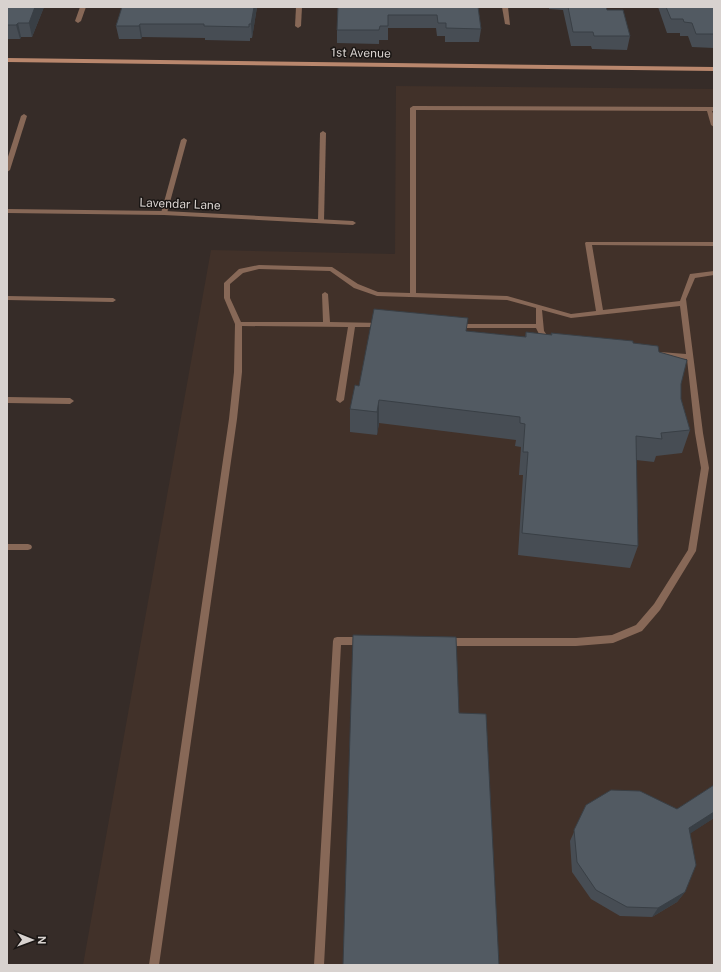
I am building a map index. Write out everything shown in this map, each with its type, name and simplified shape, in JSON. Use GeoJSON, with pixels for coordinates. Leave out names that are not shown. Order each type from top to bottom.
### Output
{"type":"FeatureCollection","features":[{"type":"Feature","properties":{"kind":"main road","name":"1st Avenue"},"geometry":{"type":"LineString","coordinates":[[7,60],[714,69]]}},
{"type":"Feature","properties":{"kind":"street"},"geometry":{"type":"LineString","coordinates":[[78,21],[84,7]]}},
{"type":"Feature","properties":{"kind":"street"},"geometry":{"type":"LineString","coordinates":[[298,26],[299,7]]}},
{"type":"Feature","properties":{"kind":"street"},"geometry":{"type":"LineString","coordinates":[[505,7],[508,24]]}},
{"type":"Feature","properties":{"kind":"street"},"geometry":{"type":"LineString","coordinates":[[413,295],[413,108],[516,110],[564,108],[711,109],[714,125]]}},
{"type":"Feature","properties":{"kind":"street"},"geometry":{"type":"LineString","coordinates":[[7,170],[24,116]]}},
{"type":"Feature","properties":{"kind":"street"},"geometry":{"type":"LineString","coordinates":[[320,221],[323,133]]}},
{"type":"Feature","properties":{"kind":"street"},"geometry":{"type":"LineString","coordinates":[[164,214],[184,140]]}},
{"type":"Feature","properties":{"kind":"street","name":"Lavendar Lane"},"geometry":{"type":"LineString","coordinates":[[7,211],[164,214],[353,223]]}},
{"type":"Feature","properties":{"kind":"street"},"geometry":{"type":"LineString","coordinates":[[600,313],[588,243],[714,244]]}},
{"type":"Feature","properties":{"kind":"street"},"geometry":{"type":"LineString","coordinates":[[154,965],[233,419],[238,372],[239,324],[227,298],[227,283],[241,271],[259,267],[332,269],[356,286],[377,294],[506,298],[571,316],[684,303]]}},
{"type":"Feature","properties":{"kind":"street"},"geometry":{"type":"LineString","coordinates":[[438,642],[576,642],[613,639],[639,628],[657,607],[692,550],[706,468],[699,433],[683,299],[692,276],[714,273]]}},
{"type":"Feature","properties":{"kind":"street"},"geometry":{"type":"LineString","coordinates":[[324,294],[327,324]]}},
{"type":"Feature","properties":{"kind":"street"},"geometry":{"type":"LineString","coordinates":[[7,298],[113,300]]}},
{"type":"Feature","properties":{"kind":"street"},"geometry":{"type":"LineString","coordinates":[[538,306],[539,326],[545,340],[552,345]]}},
{"type":"Feature","properties":{"kind":"street"},"geometry":{"type":"LineString","coordinates":[[239,324],[391,325]]}},
{"type":"Feature","properties":{"kind":"street"},"geometry":{"type":"LineString","coordinates":[[340,400],[352,324]]}},
{"type":"Feature","properties":{"kind":"street"},"geometry":{"type":"LineString","coordinates":[[446,325],[539,326]]}},
{"type":"Feature","properties":{"kind":"street"},"geometry":{"type":"LineString","coordinates":[[652,354],[690,357]]}},
{"type":"Feature","properties":{"kind":"street"},"geometry":{"type":"LineString","coordinates":[[7,400],[70,401]]}},
{"type":"Feature","properties":{"kind":"street"},"geometry":{"type":"LineString","coordinates":[[7,547],[28,547]]}},
{"type":"Feature","properties":{"kind":"street"},"geometry":{"type":"LineString","coordinates":[[319,965],[337,641],[376,642]]}},
{"type":"Feature","properties":{"kind":"shaded area"},"geometry":{"type":"Polygon","coordinates":[[[396,86],[714,89],[714,965],[83,965],[211,250],[395,254],[396,86]]]}},
{"type":"Feature","properties":{"kind":"building"},"geometry":{"type":"Polygon","coordinates":[[[7,7],[35,7],[29,23],[7,25],[7,7]]]}},
{"type":"Feature","properties":{"kind":"building"},"geometry":{"type":"Polygon","coordinates":[[[122,7],[254,7],[251,24],[249,24],[249,27],[204,26],[204,24],[140,24],[139,26],[116,26],[122,7]]]}},
{"type":"Feature","properties":{"kind":"building"},"geometry":{"type":"Polygon","coordinates":[[[338,7],[478,7],[481,29],[446,28],[446,23],[438,23],[437,15],[388,15],[388,26],[380,26],[379,30],[337,30],[338,7]]]}},
{"type":"Feature","properties":{"kind":"building"},"geometry":{"type":"Polygon","coordinates":[[[568,7],[606,7],[607,10],[623,10],[630,36],[594,36],[593,32],[573,32],[568,7]]]}},
{"type":"Feature","properties":{"kind":"building"},"geometry":{"type":"Polygon","coordinates":[[[666,7],[714,7],[714,34],[696,34],[692,23],[684,22],[683,19],[671,19],[666,7]]]}},
{"type":"Feature","properties":{"kind":"building"},"geometry":{"type":"Polygon","coordinates":[[[374,309],[468,318],[466,331],[526,337],[526,332],[552,335],[551,333],[633,341],[633,343],[658,346],[659,352],[687,360],[681,384],[681,399],[690,430],[661,433],[662,439],[636,436],[638,546],[522,533],[528,452],[523,452],[525,424],[520,423],[520,417],[379,400],[377,412],[350,409],[355,385],[359,386],[374,309]]]}},
{"type":"Feature","properties":{"kind":"building"},"geometry":{"type":"Polygon","coordinates":[[[353,635],[456,637],[459,713],[486,714],[499,965],[343,965],[353,635]]]}},
{"type":"Feature","properties":{"kind":"building"},"geometry":{"type":"Polygon","coordinates":[[[714,785],[714,812],[689,828],[696,865],[685,892],[658,908],[627,907],[596,890],[577,862],[574,830],[586,805],[611,790],[640,791],[677,809],[714,785]]]}}]}
